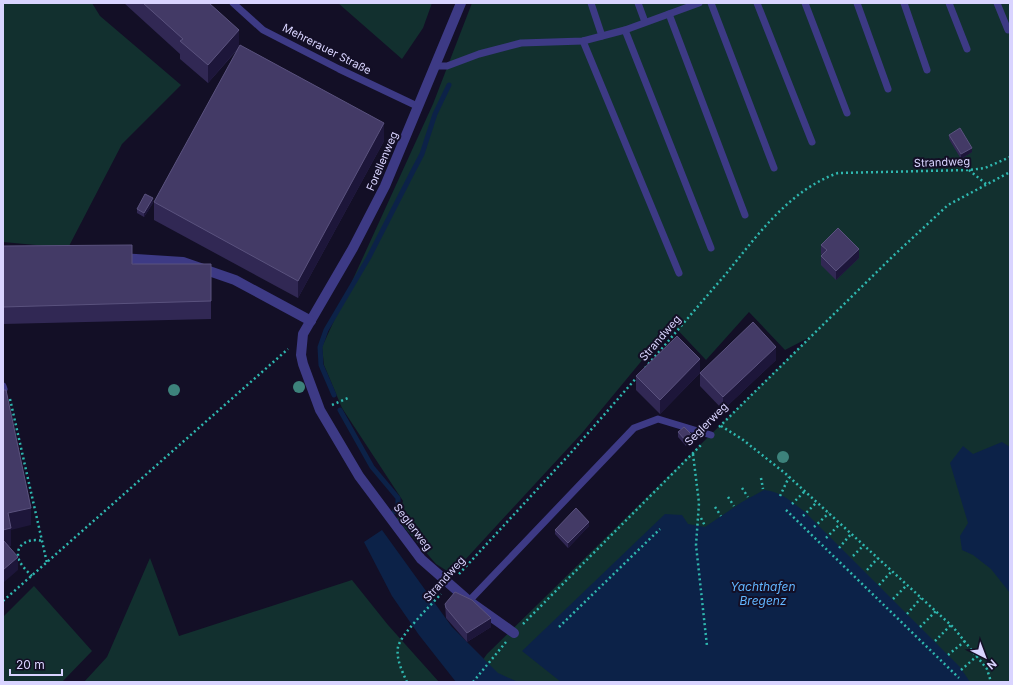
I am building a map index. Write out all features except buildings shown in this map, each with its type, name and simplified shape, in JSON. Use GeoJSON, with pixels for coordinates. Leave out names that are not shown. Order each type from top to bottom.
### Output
{"type":"FeatureCollection","features":[{"type":"Feature","properties":{"kind":"street","name":"Forellenweg"},"geometry":{"type":"LineString","coordinates":[[310,321],[353,248],[385,186],[461,3]]}},
{"type":"Feature","properties":{"kind":"street"},"geometry":{"type":"LineString","coordinates":[[110,258],[183,262],[235,280],[310,321]]}},
{"type":"Feature","properties":{"kind":"street","name":"Seglerweg"},"geometry":{"type":"LineString","coordinates":[[310,321],[303,334],[303,364],[320,410],[359,476],[421,559],[469,600],[514,633]]}},
{"type":"Feature","properties":{"kind":"lane","name":"Mehrerauer Straße"},"geometry":{"type":"LineString","coordinates":[[233,3],[263,30],[339,69],[417,106]]}},
{"type":"Feature","properties":{"kind":"lane"},"geometry":{"type":"LineString","coordinates":[[591,3],[602,36]]}},
{"type":"Feature","properties":{"kind":"lane"},"geometry":{"type":"LineString","coordinates":[[638,3],[645,22]]}},
{"type":"Feature","properties":{"kind":"lane"},"geometry":{"type":"LineString","coordinates":[[711,3],[774,168]]}},
{"type":"Feature","properties":{"kind":"lane"},"geometry":{"type":"LineString","coordinates":[[757,3],[812,142]]}},
{"type":"Feature","properties":{"kind":"lane"},"geometry":{"type":"LineString","coordinates":[[805,3],[847,113]]}},
{"type":"Feature","properties":{"kind":"lane"},"geometry":{"type":"LineString","coordinates":[[857,3],[888,89]]}},
{"type":"Feature","properties":{"kind":"lane"},"geometry":{"type":"LineString","coordinates":[[904,3],[927,70]]}},
{"type":"Feature","properties":{"kind":"lane"},"geometry":{"type":"LineString","coordinates":[[949,3],[967,49]]}},
{"type":"Feature","properties":{"kind":"lane"},"geometry":{"type":"LineString","coordinates":[[997,3],[1008,30]]}},
{"type":"Feature","properties":{"kind":"lane"},"geometry":{"type":"LineString","coordinates":[[435,66],[447,66],[479,54],[521,43],[583,42],[625,30],[694,4]]}},
{"type":"Feature","properties":{"kind":"lane"},"geometry":{"type":"LineString","coordinates":[[668,14],[745,215]]}},
{"type":"Feature","properties":{"kind":"lane"},"geometry":{"type":"LineString","coordinates":[[625,30],[711,248]]}},
{"type":"Feature","properties":{"kind":"lane"},"geometry":{"type":"LineString","coordinates":[[583,42],[679,273]]}},
{"type":"Feature","properties":{"kind":"lane"},"geometry":{"type":"LineString","coordinates":[[469,600],[634,428],[658,419],[711,435]]}},
{"type":"Feature","properties":{"kind":"path","name":"Strandweg"},"geometry":{"type":"LineString","coordinates":[[407,682],[400,665],[398,655],[398,646],[404,636],[442,592],[568,456],[763,230],[800,193],[820,179],[838,173],[969,170],[985,168],[1010,157]]}},
{"type":"Feature","properties":{"kind":"path"},"geometry":{"type":"LineString","coordinates":[[969,170],[986,184],[1010,172]]}},
{"type":"Feature","properties":{"kind":"path","name":"Seglerweg"},"geometry":{"type":"LineString","coordinates":[[514,633],[711,435],[892,257],[948,205],[986,184]]}},
{"type":"Feature","properties":{"kind":"path"},"geometry":{"type":"LineString","coordinates":[[3,601],[287,350],[302,344]]}},
{"type":"Feature","properties":{"kind":"path"},"geometry":{"type":"LineString","coordinates":[[3,388],[11,400],[47,563]]}},
{"type":"Feature","properties":{"kind":"path"},"geometry":{"type":"LineString","coordinates":[[721,426],[742,439],[789,477],[951,625],[987,669],[991,682]]}},
{"type":"Feature","properties":{"kind":"path"},"geometry":{"type":"LineString","coordinates":[[693,454],[699,503],[696,545],[707,646]]}},
{"type":"Feature","properties":{"kind":"path"},"geometry":{"type":"LineString","coordinates":[[780,496],[789,477]]}},
{"type":"Feature","properties":{"kind":"path"},"geometry":{"type":"LineString","coordinates":[[761,478],[764,489]]}},
{"type":"Feature","properties":{"kind":"path"},"geometry":{"type":"LineString","coordinates":[[742,488],[748,497]]}},
{"type":"Feature","properties":{"kind":"path"},"geometry":{"type":"LineString","coordinates":[[792,504],[805,491]]}},
{"type":"Feature","properties":{"kind":"path"},"geometry":{"type":"LineString","coordinates":[[728,497],[734,506]]}},
{"type":"Feature","properties":{"kind":"path"},"geometry":{"type":"LineString","coordinates":[[803,516],[817,502]]}},
{"type":"Feature","properties":{"kind":"path"},"geometry":{"type":"LineString","coordinates":[[715,507],[721,516]]}},
{"type":"Feature","properties":{"kind":"path"},"geometry":{"type":"LineString","coordinates":[[786,510],[959,678]]}},
{"type":"Feature","properties":{"kind":"path"},"geometry":{"type":"LineString","coordinates":[[814,527],[829,513]]}},
{"type":"Feature","properties":{"kind":"path"},"geometry":{"type":"LineString","coordinates":[[701,518],[705,526]]}},
{"type":"Feature","properties":{"kind":"path"},"geometry":{"type":"LineString","coordinates":[[826,538],[840,524]]}},
{"type":"Feature","properties":{"kind":"path"},"geometry":{"type":"LineString","coordinates":[[559,627],[660,529]]}},
{"type":"Feature","properties":{"kind":"path"},"geometry":{"type":"LineString","coordinates":[[839,548],[852,534]]}},
{"type":"Feature","properties":{"kind":"path"},"geometry":{"type":"LineString","coordinates":[[32,576],[20,561],[18,555],[19,549],[23,544],[30,540],[36,539],[42,541]]}},
{"type":"Feature","properties":{"kind":"path"},"geometry":{"type":"LineString","coordinates":[[852,556],[864,545]]}},
{"type":"Feature","properties":{"kind":"path"},"geometry":{"type":"LineString","coordinates":[[14,551],[19,549]]}},
{"type":"Feature","properties":{"kind":"path"},"geometry":{"type":"LineString","coordinates":[[867,570],[878,558]]}},
{"type":"Feature","properties":{"kind":"path"},"geometry":{"type":"LineString","coordinates":[[879,585],[892,571]]}},
{"type":"Feature","properties":{"kind":"path"},"geometry":{"type":"LineString","coordinates":[[893,599],[907,585]]}},
{"type":"Feature","properties":{"kind":"path"},"geometry":{"type":"LineString","coordinates":[[907,614],[921,598]]}},
{"type":"Feature","properties":{"kind":"path"},"geometry":{"type":"LineString","coordinates":[[920,627],[936,611]]}},
{"type":"Feature","properties":{"kind":"path"},"geometry":{"type":"LineString","coordinates":[[935,641],[951,625]]}},
{"type":"Feature","properties":{"kind":"path"},"geometry":{"type":"LineString","coordinates":[[473,682],[514,633]]}},
{"type":"Feature","properties":{"kind":"path"},"geometry":{"type":"LineString","coordinates":[[948,655],[965,641]]}},
{"type":"Feature","properties":{"kind":"path"},"geometry":{"type":"LineString","coordinates":[[961,670],[977,656]]}},
{"type":"Feature","properties":{"kind":"green space"},"geometry":{"type":"Polygon","coordinates":[[[3,3],[92,3],[100,16],[181,85],[122,144],[68,248],[3,242],[3,3]]]}},
{"type":"Feature","properties":{"kind":"green space"},"geometry":{"type":"Polygon","coordinates":[[[338,3],[432,3],[423,28],[402,59],[338,3]]]}},
{"type":"Feature","properties":{"kind":"green space"},"geometry":{"type":"Polygon","coordinates":[[[472,3],[1010,3],[1010,682],[467,682],[487,654],[810,337],[785,350],[749,312],[706,360],[672,324],[582,433],[452,574],[436,564],[397,519],[403,501],[342,408],[324,365],[322,347],[433,104],[472,3]]]}},
{"type":"Feature","properties":{"kind":"green space"},"geometry":{"type":"Polygon","coordinates":[[[150,558],[179,636],[352,580],[388,625],[439,682],[84,682],[107,657],[150,558]]]}},
{"type":"Feature","properties":{"kind":"green space"},"geometry":{"type":"Polygon","coordinates":[[[34,586],[92,651],[62,682],[3,682],[3,617],[34,586]]]}},
{"type":"Feature","properties":{"kind":"water"},"geometry":{"type":"Polygon","coordinates":[[[1002,442],[1010,447],[1010,593],[991,569],[973,555],[962,550],[960,536],[968,523],[950,463],[963,446],[973,454],[1002,442]]]}},
{"type":"Feature","properties":{"kind":"water","name":"Yachthafen Bregenz"},"geometry":{"type":"Polygon","coordinates":[[[764,490],[781,495],[805,512],[960,667],[970,682],[561,682],[522,651],[665,514],[682,515],[688,524],[705,527],[742,502],[764,490]]]}},
{"type":"Feature","properties":{"kind":"water"},"geometry":{"type":"Polygon","coordinates":[[[382,530],[452,627],[498,673],[518,682],[456,682],[419,635],[392,596],[364,542],[382,530]]]}},
{"type":"Feature","properties":{"kind":"waterway"},"geometry":{"type":"LineString","coordinates":[[334,395],[321,365],[320,347],[326,330],[369,257],[422,154],[435,114],[449,85]]}},
{"type":"Feature","properties":{"kind":"waterway"},"geometry":{"type":"LineString","coordinates":[[340,410],[372,467],[398,498],[398,505],[394,512]]}}]}
